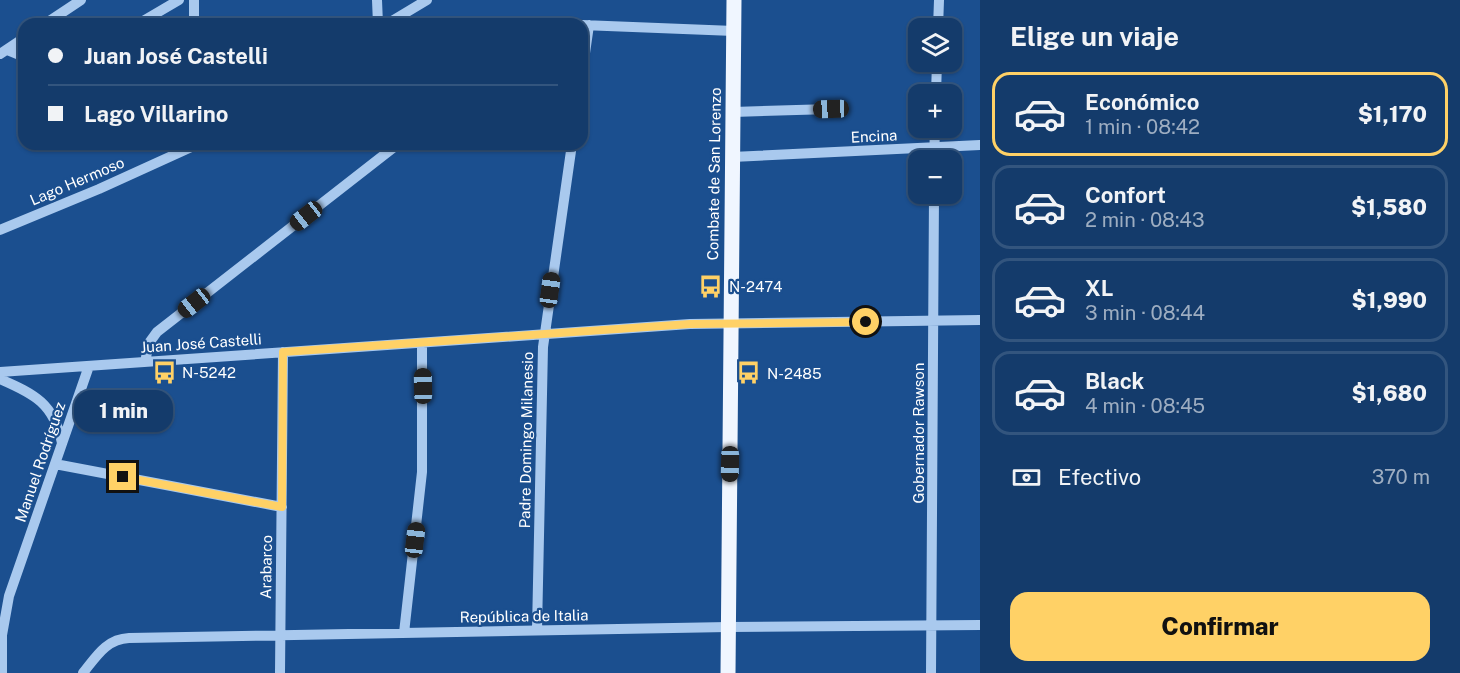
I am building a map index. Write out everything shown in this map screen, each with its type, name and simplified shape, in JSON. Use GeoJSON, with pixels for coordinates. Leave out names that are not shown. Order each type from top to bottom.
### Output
{"type":"FeatureCollection","features":[{"type":"Feature","properties":{"kind":"main road","name":"Combate de San Lorenzo"},"geometry":{"type":"LineString","coordinates":[[728,673],[734,0]]}},
{"type":"Feature","properties":{"kind":"street"},"geometry":{"type":"LineString","coordinates":[[54,18],[81,0]]}},
{"type":"Feature","properties":{"kind":"street"},"geometry":{"type":"LineString","coordinates":[[148,18],[179,0]]}},
{"type":"Feature","properties":{"kind":"street"},"geometry":{"type":"LineString","coordinates":[[194,0],[194,18]]}},
{"type":"Feature","properties":{"kind":"street"},"geometry":{"type":"LineString","coordinates":[[377,0],[378,18]]}},
{"type":"Feature","properties":{"kind":"street"},"geometry":{"type":"LineString","coordinates":[[397,18],[426,0]]}},
{"type":"Feature","properties":{"kind":"street"},"geometry":{"type":"LineString","coordinates":[[938,18],[939,0]]}},
{"type":"Feature","properties":{"kind":"street"},"geometry":{"type":"LineString","coordinates":[[588,25],[734,31]]}},
{"type":"Feature","properties":{"kind":"street"},"geometry":{"type":"LineString","coordinates":[[3,52],[18,42]]}},
{"type":"Feature","properties":{"kind":"street"},"geometry":{"type":"LineString","coordinates":[[3,52],[18,56]]}},
{"type":"Feature","properties":{"kind":"street"},"geometry":{"type":"LineString","coordinates":[[733,112],[831,109]]}},
{"type":"Feature","properties":{"kind":"street"},"geometry":{"type":"LineString","coordinates":[[934,138],[934,148]]}},
{"type":"Feature","properties":{"kind":"street","name":"Encina"},"geometry":{"type":"LineString","coordinates":[[732,157],[980,145]]}},
{"type":"Feature","properties":{"kind":"street","name":"Lago Hermoso"},"geometry":{"type":"LineString","coordinates":[[0,230],[99,189],[183,150]]}},
{"type":"Feature","properties":{"kind":"street"},"geometry":{"type":"LineString","coordinates":[[145,362],[149,343],[157,332],[390,150]]}},
{"type":"Feature","properties":{"kind":"street","name":"Padre Domingo Milanesio"},"geometry":{"type":"LineString","coordinates":[[537,630],[544,334],[571,150]]}},
{"type":"Feature","properties":{"kind":"street","name":"Gobernador Rawson"},"geometry":{"type":"LineString","coordinates":[[931,673],[934,204]]}},
{"type":"Feature","properties":{"kind":"street","name":"Juan José Castelli"},"geometry":{"type":"LineString","coordinates":[[0,372],[690,324],[980,320]]}},
{"type":"Feature","properties":{"kind":"street"},"geometry":{"type":"LineString","coordinates":[[404,633],[422,472],[422,343]]}},
{"type":"Feature","properties":{"kind":"street","name":"Arabarco"},"geometry":{"type":"LineString","coordinates":[[280,673],[283,352]]}},
{"type":"Feature","properties":{"kind":"street","name":"Manuel Rodríguez"},"geometry":{"type":"LineString","coordinates":[[2,673],[2,635],[9,596],[89,366]]}},
{"type":"Feature","properties":{"kind":"street"},"geometry":{"type":"LineString","coordinates":[[0,379],[31,393],[42,402],[55,420],[62,443]]}},
{"type":"Feature","properties":{"kind":"street"},"geometry":{"type":"LineString","coordinates":[[55,464],[282,507]]}},
{"type":"Feature","properties":{"kind":"street","name":"República de Italia"},"geometry":{"type":"LineString","coordinates":[[83,673],[105,646],[119,639],[537,630],[980,625]]}},
{"type":"Feature","properties":{"kind":"place","name":"N-2474"},"geometry":{"type":"Point","coordinates":[711,286]}},
{"type":"Feature","properties":{"kind":"place","name":"N-5242"},"geometry":{"type":"Point","coordinates":[164,372]}},
{"type":"Feature","properties":{"kind":"place","name":"N-2485"},"geometry":{"type":"Point","coordinates":[749,373]}},
{"type":"Feature","properties":{"kind":"route"},"geometry":{"type":"LineString","coordinates":[[123,477],[282,507],[283,352],[690,324],[866,322]]}}]}
